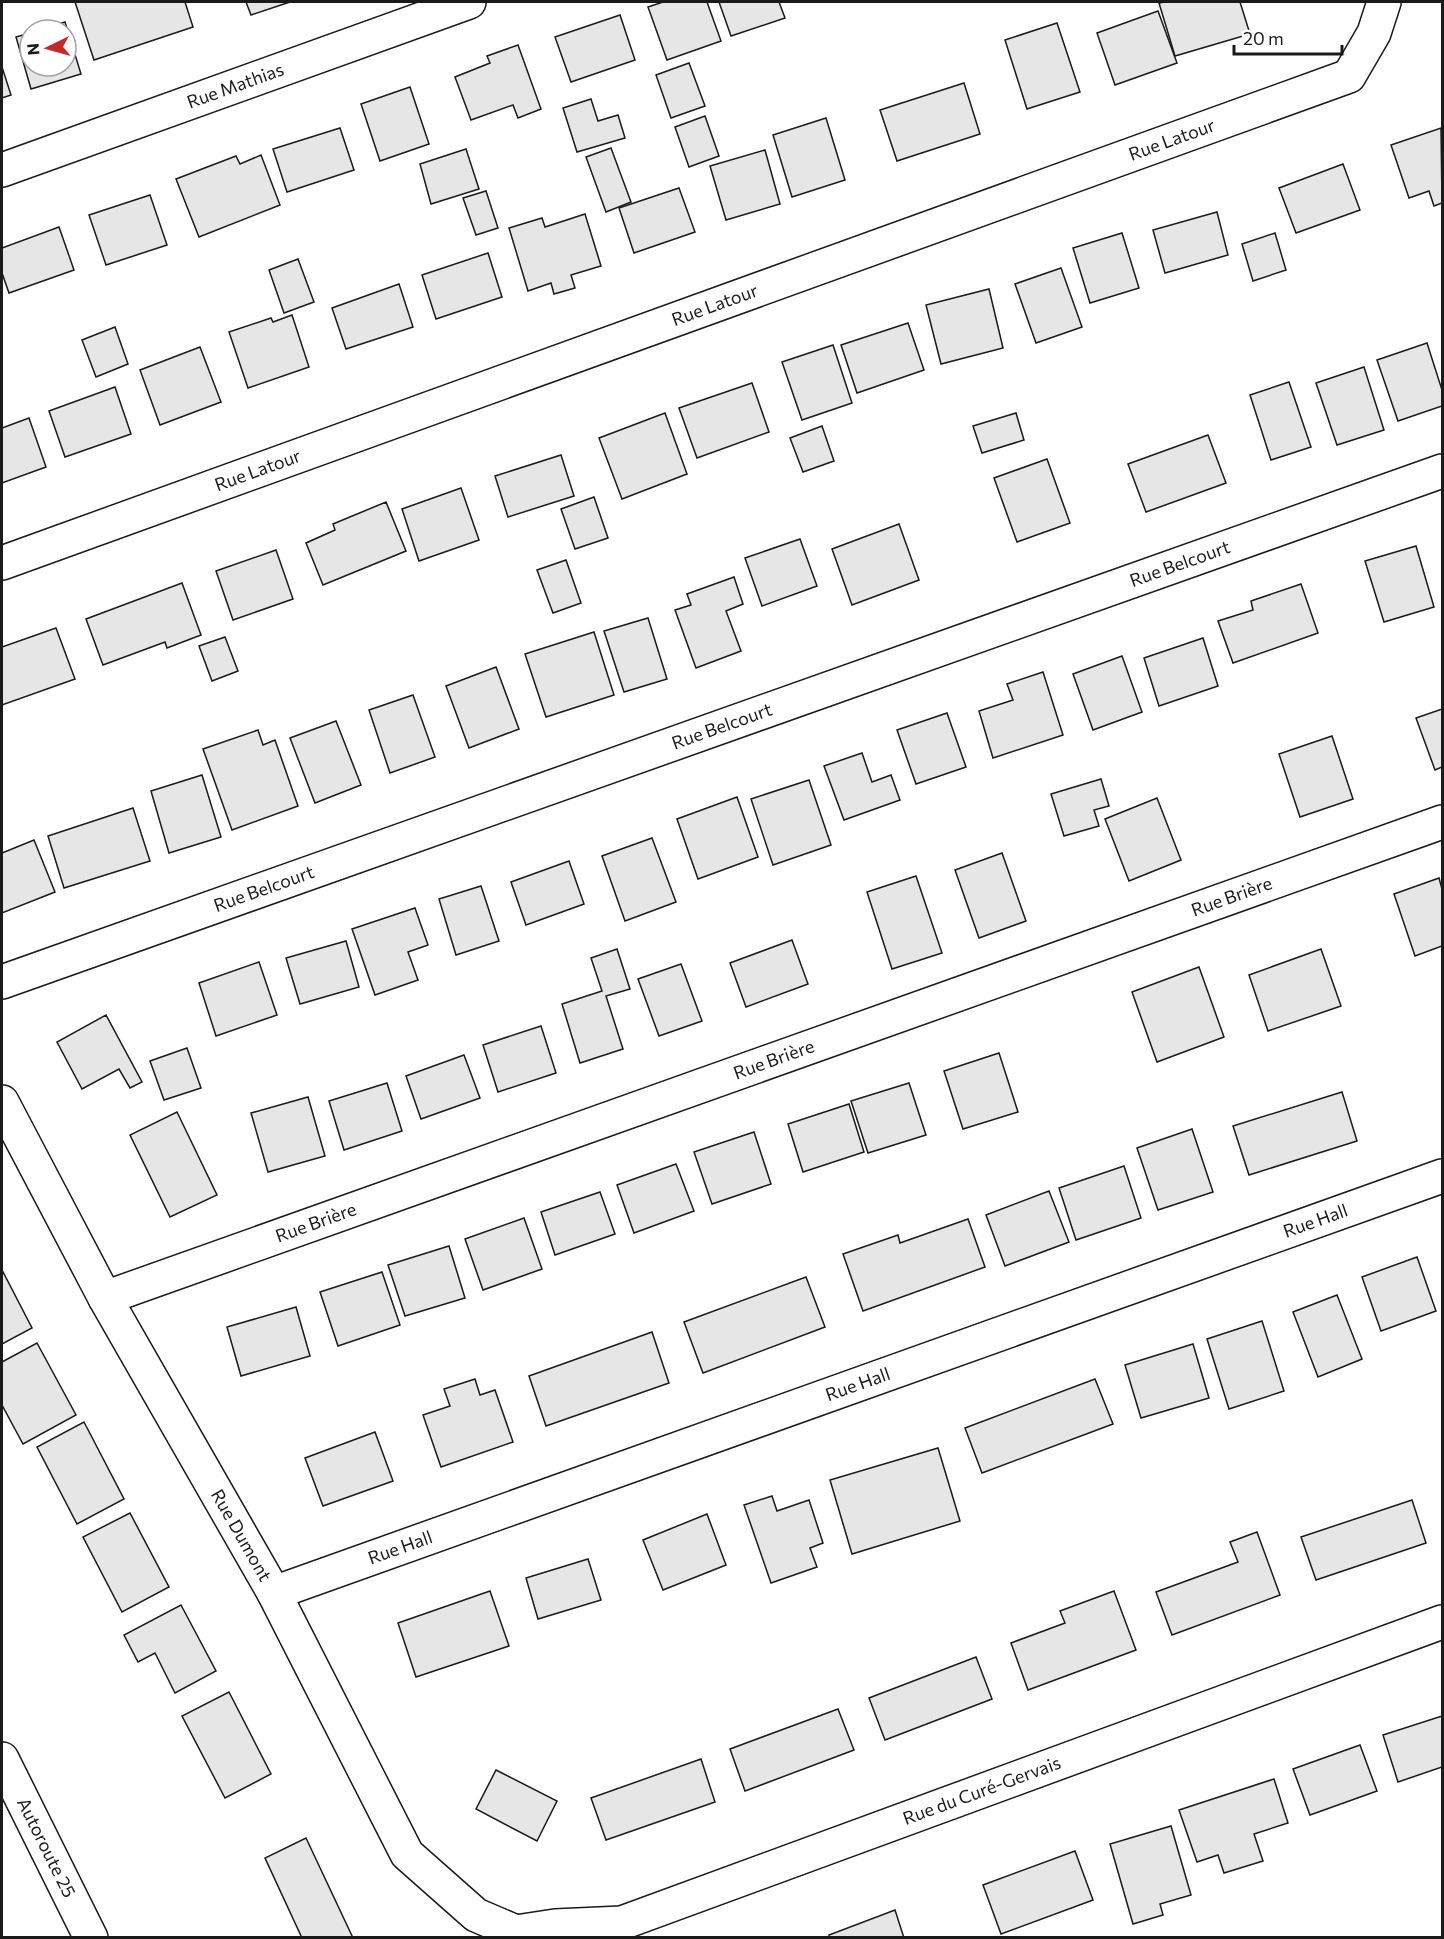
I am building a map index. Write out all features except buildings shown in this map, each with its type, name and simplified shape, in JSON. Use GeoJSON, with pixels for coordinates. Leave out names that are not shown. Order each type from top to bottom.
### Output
{"type":"FeatureCollection","features":[{"type":"Feature","properties":{"kind":"main road","name":"Rue Mathias"},"geometry":{"type":"LineString","coordinates":[[2,170],[469,2]]}},
{"type":"Feature","properties":{"kind":"main road","name":"Rue Latour"},"geometry":{"type":"LineString","coordinates":[[2,563],[1349,76],[1374,33],[1384,2]]}},
{"type":"Feature","properties":{"kind":"main road","name":"Rue Belcourt"},"geometry":{"type":"LineString","coordinates":[[2,982],[1443,471]]}},
{"type":"Feature","properties":{"kind":"main road","name":"Rue Brière"},"geometry":{"type":"LineString","coordinates":[[105,1298],[1443,822]]}},
{"type":"Feature","properties":{"kind":"main road","name":"Rue Dumont"},"geometry":{"type":"LineString","coordinates":[[2,1102],[105,1298],[274,1593],[407,1854],[476,1915],[515,1935]]}},
{"type":"Feature","properties":{"kind":"main road","name":"Rue Hall"},"geometry":{"type":"LineString","coordinates":[[274,1593],[1443,1176]]}},
{"type":"Feature","properties":{"kind":"main road","name":"Rue du Curé-Gervais"},"geometry":{"type":"LineString","coordinates":[[515,1935],[555,1926],[622,1923],[1443,1623]]}},
{"type":"Feature","properties":{"kind":"main road","name":"Autoroute 25"},"geometry":{"type":"LineString","coordinates":[[2,1759],[91,1938]]}}]}
